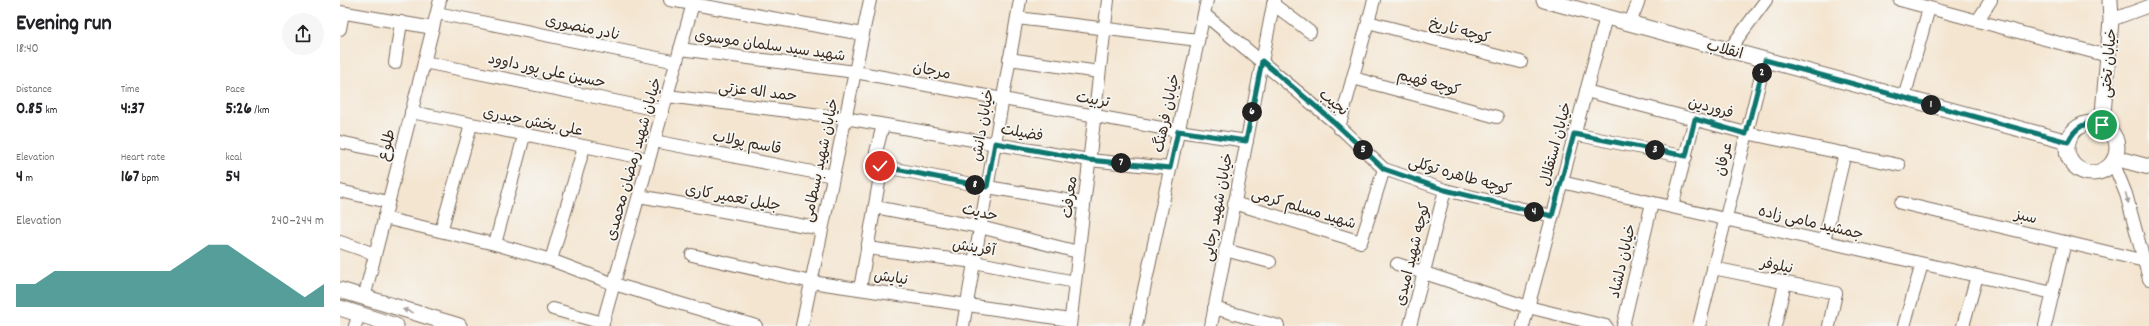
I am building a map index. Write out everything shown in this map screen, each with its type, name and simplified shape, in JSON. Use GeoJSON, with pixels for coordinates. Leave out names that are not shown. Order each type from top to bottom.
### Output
{"type":"FeatureCollection","features":[{"type":"Feature","properties":{"kind":"main road","name":"انقلاب"},"geometry":{"type":"LineString","coordinates":[[1544,0],[2068,142]]}},
{"type":"Feature","properties":{"kind":"main road","name":"خیابان تختی"},"geometry":{"type":"LineString","coordinates":[[2102,125],[2111,20],[2110,0]]}},
{"type":"Feature","properties":{"kind":"main road"},"geometry":{"type":"LineString","coordinates":[[2091,123],[2102,125],[2112,132],[2115,137],[2117,151],[2114,160],[2099,172],[2082,170],[2070,159],[2068,142],[2071,135],[2084,125],[2091,123]]}},
{"type":"Feature","properties":{"kind":"main road"},"geometry":{"type":"LineString","coordinates":[[2114,160],[2149,167]]}},
{"type":"Feature","properties":{"kind":"main road"},"geometry":{"type":"LineString","coordinates":[[340,290],[459,326]]}},
{"type":"Feature","properties":{"kind":"main road"},"geometry":{"type":"LineString","coordinates":[[357,320],[364,298]]}},
{"type":"Feature","properties":{"kind":"main road"},"geometry":{"type":"LineString","coordinates":[[340,308],[357,320],[396,326]]}},
{"type":"Feature","properties":{"kind":"street","name":"طلوع"},"geometry":{"type":"LineString","coordinates":[[364,298],[440,0]]}},
{"type":"Feature","properties":{"kind":"street"},"geometry":{"type":"LineString","coordinates":[[670,0],[694,2],[863,34]]}},
{"type":"Feature","properties":{"kind":"street","name":"خیابان شهید بسطامی"},"geometry":{"type":"LineString","coordinates":[[802,326],[870,0]]}},
{"type":"Feature","properties":{"kind":"street","name":"خیابان دانش"},"geometry":{"type":"LineString","coordinates":[[963,326],[1020,0]]}},
{"type":"Feature","properties":{"kind":"street","name":"معرفت"},"geometry":{"type":"LineString","coordinates":[[1070,323],[1108,0]]}},
{"type":"Feature","properties":{"kind":"street","name":"خیابان فرهنگ"},"geometry":{"type":"LineString","coordinates":[[1136,326],[1207,0]]}},
{"type":"Feature","properties":{"kind":"street"},"geometry":{"type":"LineString","coordinates":[[1339,128],[1374,0]]}},
{"type":"Feature","properties":{"kind":"street"},"geometry":{"type":"LineString","coordinates":[[1630,23],[1639,0]]}},
{"type":"Feature","properties":{"kind":"street"},"geometry":{"type":"LineString","coordinates":[[1729,50],[1766,0]]}},
{"type":"Feature","properties":{"kind":"street"},"geometry":{"type":"LineString","coordinates":[[1900,0],[2108,56]]}},
{"type":"Feature","properties":{"kind":"street"},"geometry":{"type":"LineString","coordinates":[[1978,20],[1991,0]]}},
{"type":"Feature","properties":{"kind":"street","name":"خیابان شهید رمضان محمدی"},"geometry":{"type":"LineString","coordinates":[[603,324],[694,2]]}},
{"type":"Feature","properties":{"kind":"street"},"geometry":{"type":"LineString","coordinates":[[1273,2],[1310,32]]}},
{"type":"Feature","properties":{"kind":"street","name":"خیابان شهید رجایی"},"geometry":{"type":"LineString","coordinates":[[1211,326],[1273,2]]}},
{"type":"Feature","properties":{"kind":"street"},"geometry":{"type":"LineString","coordinates":[[2111,20],[2149,6]]}},
{"type":"Feature","properties":{"kind":"street"},"geometry":{"type":"LineString","coordinates":[[1904,98],[1929,8]]}},
{"type":"Feature","properties":{"kind":"street"},"geometry":{"type":"LineString","coordinates":[[340,29],[342,12],[433,28]]}},
{"type":"Feature","properties":{"kind":"street","name":"نادر منصوری"},"geometry":{"type":"LineString","coordinates":[[437,13],[677,62]]}},
{"type":"Feature","properties":{"kind":"street","name":"نجیب"},"geometry":{"type":"LineString","coordinates":[[1204,14],[1262,61],[1384,169]]}},
{"type":"Feature","properties":{"kind":"street","name":"خیابان استقلال"},"geometry":{"type":"LineString","coordinates":[[1523,326],[1606,17]]}},
{"type":"Feature","properties":{"kind":"street"},"geometry":{"type":"LineString","coordinates":[[1017,18],[1198,40]]}},
{"type":"Feature","properties":{"kind":"street"},"geometry":{"type":"LineString","coordinates":[[394,63],[401,22]]}},
{"type":"Feature","properties":{"kind":"street","name":"کوچه تاریخ"},"geometry":{"type":"LineString","coordinates":[[1368,22],[1521,62]]}},
{"type":"Feature","properties":{"kind":"street","name":"شهید سید سلمان موسوی"},"geometry":{"type":"LineString","coordinates":[[680,49],[855,72]]}},
{"type":"Feature","properties":{"kind":"street"},"geometry":{"type":"LineString","coordinates":[[1009,59],[1099,72]]}},
{"type":"Feature","properties":{"kind":"street","name":"عرفان"},"geometry":{"type":"LineString","coordinates":[[1699,326],[1765,60]]}},
{"type":"Feature","properties":{"kind":"street","name":"حسین علی پور داوود"},"geometry":{"type":"LineString","coordinates":[[424,62],[663,110]]}},
{"type":"Feature","properties":{"kind":"street","name":"مرجان"},"geometry":{"type":"LineString","coordinates":[[855,72],[1002,100]]}},
{"type":"Feature","properties":{"kind":"street","name":"کوچه فهیم"},"geometry":{"type":"LineString","coordinates":[[1353,78],[1497,117]]}},
{"type":"Feature","properties":{"kind":"street","name":"فروردین"},"geometry":{"type":"LineString","coordinates":[[1586,91],[1695,119],[1746,134],[1899,165]]}},
{"type":"Feature","properties":{"kind":"street","name":"حمد اله عزتی"},"geometry":{"type":"LineString","coordinates":[[667,96],[845,118]]}},
{"type":"Feature","properties":{"kind":"street","name":"تربیت"},"geometry":{"type":"LineString","coordinates":[[1002,100],[1178,131],[1246,141]]}},
{"type":"Feature","properties":{"kind":"street","name":"علی بخش حیدری"},"geometry":{"type":"LineString","coordinates":[[411,112],[524,136],[649,159]]}},
{"type":"Feature","properties":{"kind":"street","name":"فضیلت"},"geometry":{"type":"LineString","coordinates":[[845,118],[1089,160],[1170,168]]}},
{"type":"Feature","properties":{"kind":"street"},"geometry":{"type":"LineString","coordinates":[[1672,207],[1695,119]]}},
{"type":"Feature","properties":{"kind":"street"},"geometry":{"type":"LineString","coordinates":[[441,232],[471,125]]}},
{"type":"Feature","properties":{"kind":"street"},"geometry":{"type":"LineString","coordinates":[[860,289],[881,171],[876,152],[882,125]]}},
{"type":"Feature","properties":{"kind":"street"},"geometry":{"type":"LineString","coordinates":[[1574,134],[1686,156]]}},
{"type":"Feature","properties":{"kind":"street"},"geometry":{"type":"LineString","coordinates":[[495,244],[524,136]]}},
{"type":"Feature","properties":{"kind":"street","name":"قاسم پولاب"},"geometry":{"type":"LineString","coordinates":[[654,141],[833,176]]}},
{"type":"Feature","properties":{"kind":"street"},"geometry":{"type":"LineString","coordinates":[[340,142],[400,155]]}},
{"type":"Feature","properties":{"kind":"street"},"geometry":{"type":"LineString","coordinates":[[551,260],[584,147]]}},
{"type":"Feature","properties":{"kind":"street"},"geometry":{"type":"LineString","coordinates":[[1824,242],[1844,154]]}},
{"type":"Feature","properties":{"kind":"street"},"geometry":{"type":"LineString","coordinates":[[2114,160],[2146,261],[2149,279]]}},
{"type":"Feature","properties":{"kind":"street"},"geometry":{"type":"LineString","coordinates":[[880,166],[987,187],[1084,203]]}},
{"type":"Feature","properties":{"kind":"street","name":"کوچه طاهره توکلی"},"geometry":{"type":"LineString","coordinates":[[1384,169],[1445,190],[1552,216]]}},
{"type":"Feature","properties":{"kind":"street","name":"شهید مسلم کرمی"},"geometry":{"type":"LineString","coordinates":[[1234,203],[1361,242],[1384,169]]}},
{"type":"Feature","properties":{"kind":"street","name":"جمشید مامی زاده"},"geometry":{"type":"LineString","coordinates":[[1561,182],[2053,294]]}},
{"type":"Feature","properties":{"kind":"street","name":"کوچه شهید امیدی"},"geometry":{"type":"LineString","coordinates":[[1410,326],[1445,190]]}},
{"type":"Feature","properties":{"kind":"street"},"geometry":{"type":"LineString","coordinates":[[340,191],[388,202]]}},
{"type":"Feature","properties":{"kind":"street","name":"جلیل تعمیر کاری"},"geometry":{"type":"LineString","coordinates":[[639,196],[822,229]]}},
{"type":"Feature","properties":{"kind":"street","name":"خیابان دلشاد"},"geometry":{"type":"LineString","coordinates":[[1623,326],[1652,203]]}},
{"type":"Feature","properties":{"kind":"street","name":"سبز"},"geometry":{"type":"LineString","coordinates":[[1900,203],[2146,261]]}},
{"type":"Feature","properties":{"kind":"street","name":"حدیث"},"geometry":{"type":"LineString","coordinates":[[875,207],[980,227],[1078,252]]}},
{"type":"Feature","properties":{"kind":"street"},"geometry":{"type":"LineString","coordinates":[[384,218],[495,244],[551,260],[614,284],[756,326]]}},
{"type":"Feature","properties":{"kind":"street"},"geometry":{"type":"LineString","coordinates":[[340,242],[375,254]]}},
{"type":"Feature","properties":{"kind":"street"},"geometry":{"type":"LineString","coordinates":[[2046,326],[2065,242]]}},
{"type":"Feature","properties":{"kind":"street","name":"آفرینش"},"geometry":{"type":"LineString","coordinates":[[867,248],[974,262],[1075,282]]}},
{"type":"Feature","properties":{"kind":"street"},"geometry":{"type":"LineString","coordinates":[[1226,250],[1270,262]]}},
{"type":"Feature","properties":{"kind":"street","name":"نیایش"},"geometry":{"type":"LineString","coordinates":[[692,255],[811,282],[967,305],[1070,323]]}},
{"type":"Feature","properties":{"kind":"street"},"geometry":{"type":"LineString","coordinates":[[1397,264],[1528,307],[1606,326]]}},
{"type":"Feature","properties":{"kind":"street"},"geometry":{"type":"LineString","coordinates":[[1904,326],[1922,264]]}},
{"type":"Feature","properties":{"kind":"street","name":"نیلوفر"},"geometry":{"type":"LineString","coordinates":[[1713,268],[1836,293],[1829,326]]}},
{"type":"Feature","properties":{"kind":"street"},"geometry":{"type":"LineString","coordinates":[[1963,326],[1976,276]]}},
{"type":"Feature","properties":{"kind":"street"},"geometry":{"type":"LineString","coordinates":[[1775,326],[1785,282]]}},
{"type":"Feature","properties":{"kind":"street"},"geometry":{"type":"LineString","coordinates":[[1214,308],[1278,326]]}},
{"type":"Feature","properties":{"kind":"street"},"geometry":{"type":"LineString","coordinates":[[553,309],[603,324]]}},
{"type":"Feature","properties":{"kind":"route"},"geometry":{"type":"LineString","coordinates":[[880,166],[987,187],[995,143],[1089,160],[1170,168],[1178,131],[1246,141],[1262,61],[1334,122],[1384,169],[1445,190],[1552,216],[1574,134],[1686,156],[1695,119],[1746,134],[1765,60],[2068,142],[2076,129],[2084,125],[2091,123],[2102,125]]}}]}
